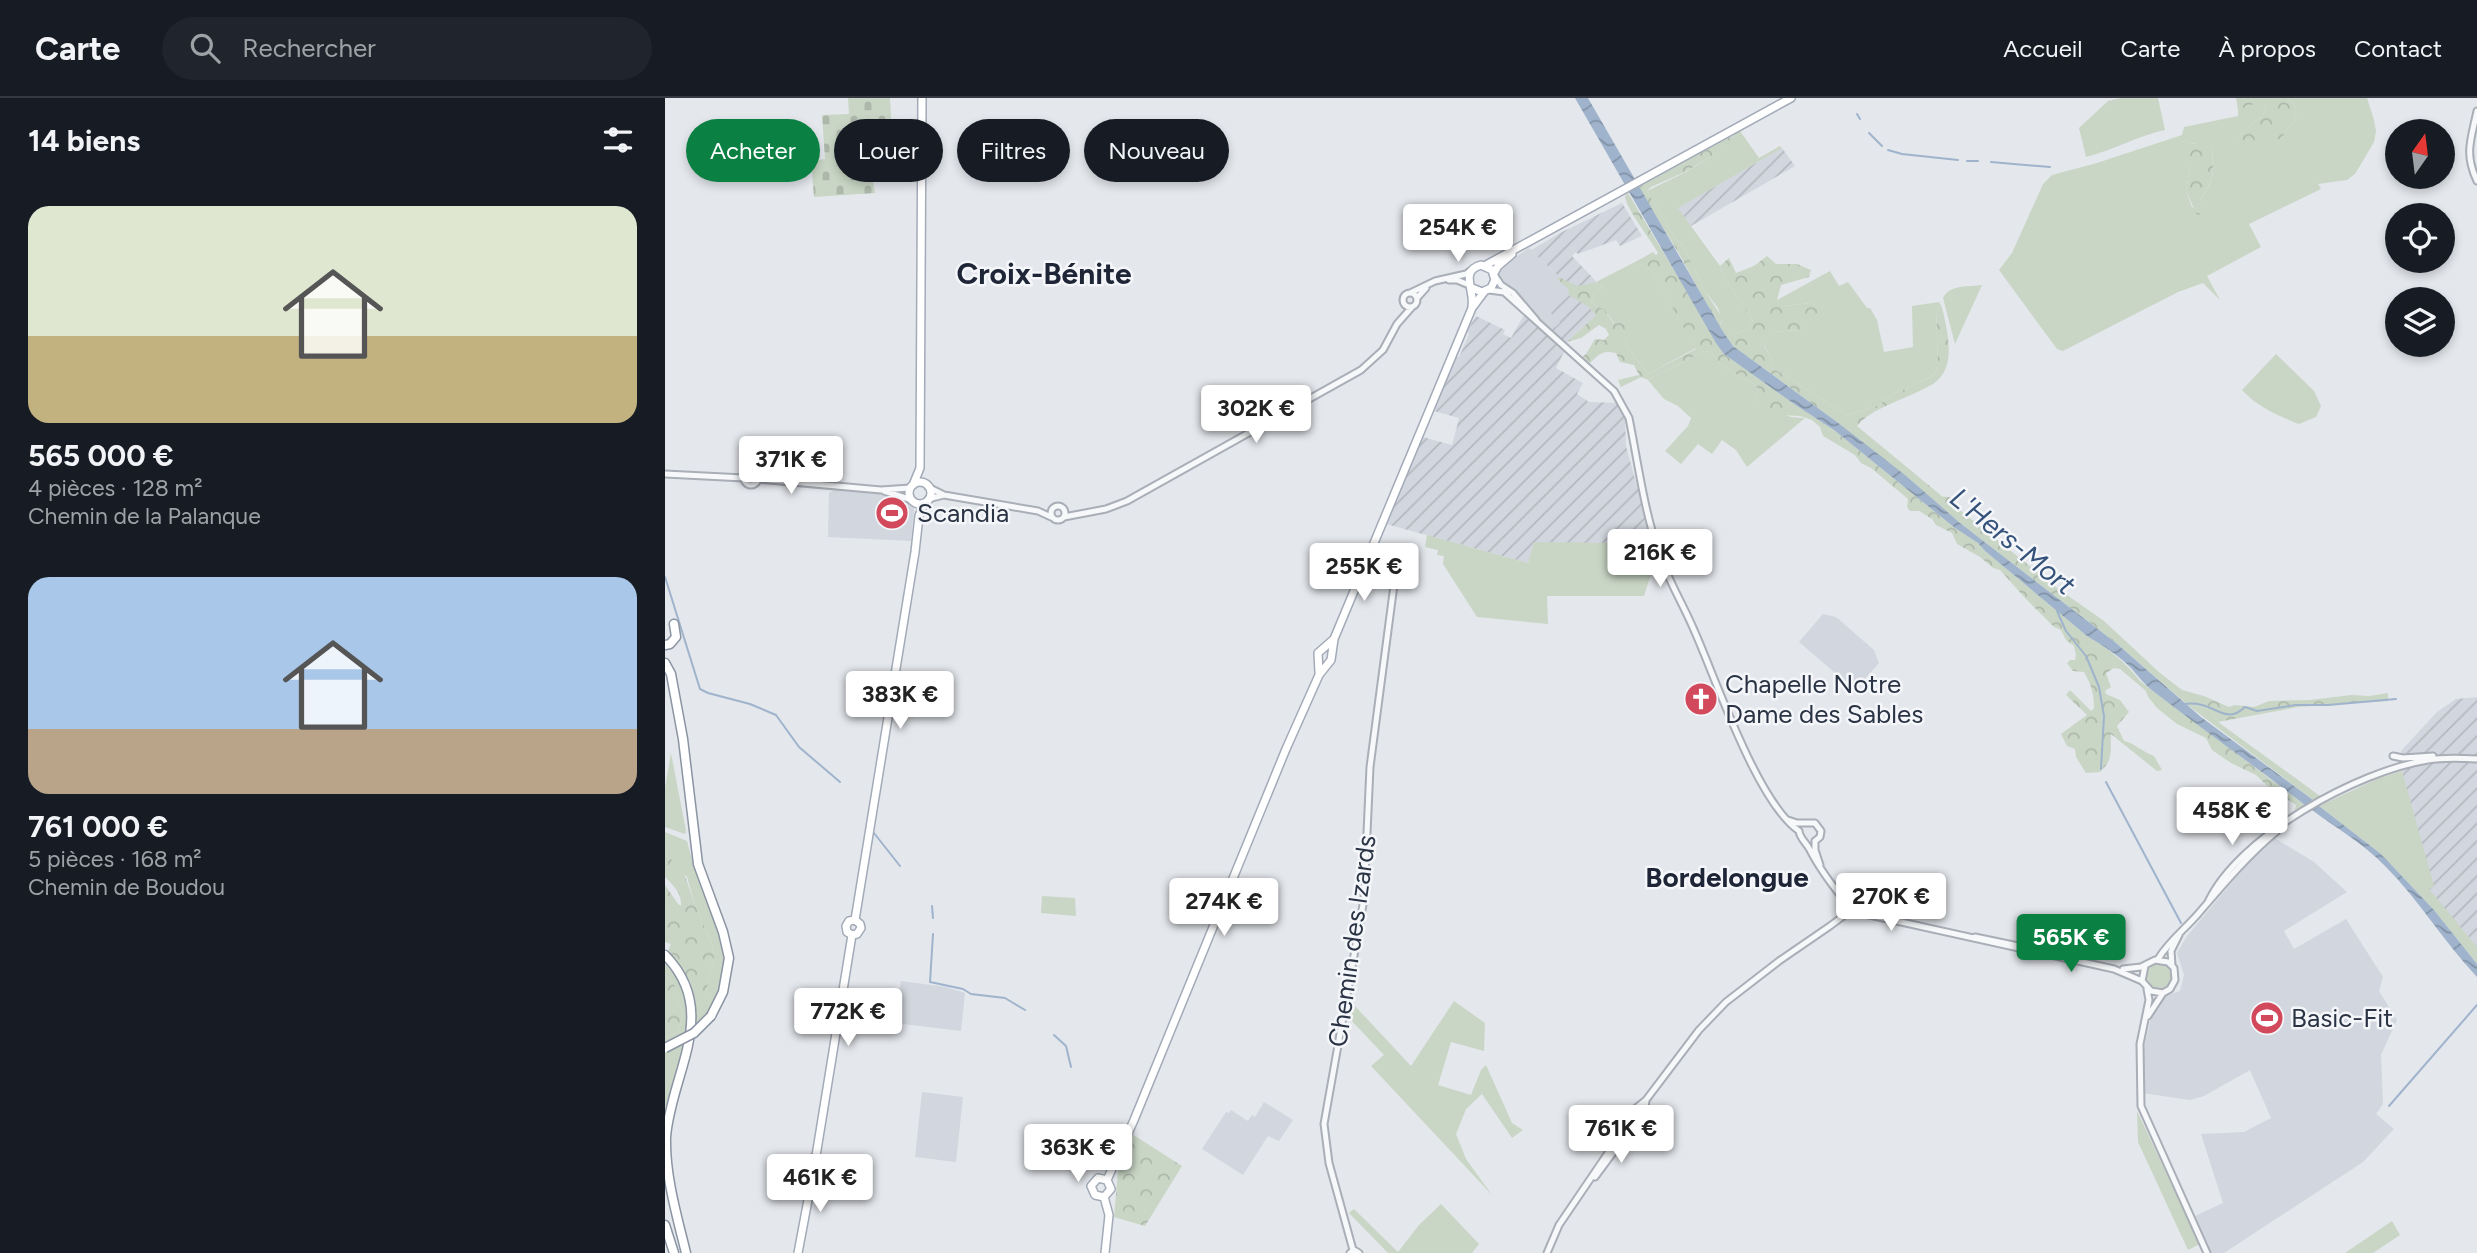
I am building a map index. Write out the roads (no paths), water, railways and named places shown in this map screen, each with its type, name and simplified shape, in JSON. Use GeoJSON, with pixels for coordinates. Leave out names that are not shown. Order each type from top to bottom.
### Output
{"type":"FeatureCollection","features":[{"type":"Feature","properties":{"kind":"highway"},"geometry":{"type":"LineString","coordinates":[[665,645],[670,644],[676,636],[674,624]]}},
{"type":"Feature","properties":{"kind":"highway"},"geometry":{"type":"LineString","coordinates":[[665,663],[671,674],[683,739],[698,864],[723,932],[729,958],[723,992],[711,1016],[694,1033],[665,1048]]}},
{"type":"Feature","properties":{"kind":"highway"},"geometry":{"type":"LineString","coordinates":[[665,955],[683,979],[692,1010],[691,1037],[670,1107],[666,1137],[671,1190],[686,1253]]}},
{"type":"Feature","properties":{"kind":"highway"},"geometry":{"type":"LineString","coordinates":[[665,1190],[686,1253]]}},
{"type":"Feature","properties":{"kind":"highway"},"geometry":{"type":"LineString","coordinates":[[665,1225],[674,1253]]}},
{"type":"Feature","properties":{"kind":"main road"},"geometry":{"type":"LineString","coordinates":[[798,1253],[814,1168],[809,1165],[809,1161],[816,1156],[852,935],[861,929],[855,920],[919,516],[930,493],[920,468],[922,98]]}},
{"type":"Feature","properties":{"kind":"main road"},"geometry":{"type":"LineString","coordinates":[[1472,308],[1468,279],[1470,271],[1478,265],[1486,265],[1524,245],[1791,98]]}},
{"type":"Feature","properties":{"kind":"main road"},"geometry":{"type":"LineString","coordinates":[[1104,1197],[1111,1189],[1107,1180],[1134,1120],[1228,886],[1319,675],[1330,658],[1334,639],[1472,308],[1495,282],[1495,274],[1501,263],[1524,245]]}},
{"type":"Feature","properties":{"kind":"main road"},"geometry":{"type":"LineString","coordinates":[[1486,265],[1495,274]]}},
{"type":"Feature","properties":{"kind":"main road"},"geometry":{"type":"LineString","coordinates":[[1471,286],[1487,291]]}},
{"type":"Feature","properties":{"kind":"main road"},"geometry":{"type":"LineString","coordinates":[[919,516],[909,494],[920,468]]}},
{"type":"Feature","properties":{"kind":"main road"},"geometry":{"type":"LineString","coordinates":[[912,486],[919,483],[927,486]]}},
{"type":"Feature","properties":{"kind":"main road"},"geometry":{"type":"LineString","coordinates":[[913,501],[926,501]]}},
{"type":"Feature","properties":{"kind":"main road"},"geometry":{"type":"LineString","coordinates":[[1319,675],[1318,653],[1334,639]]}},
{"type":"Feature","properties":{"kind":"main road"},"geometry":{"type":"LineString","coordinates":[[1324,649],[1330,658]]}},
{"type":"Feature","properties":{"kind":"main road"},"geometry":{"type":"LineString","coordinates":[[1319,661],[1324,663],[1330,658]]}},
{"type":"Feature","properties":{"kind":"main road"},"geometry":{"type":"LineString","coordinates":[[1104,1197],[1094,1194],[1091,1186],[1098,1178],[1107,1180]]}},
{"type":"Feature","properties":{"kind":"main road"},"geometry":{"type":"LineString","coordinates":[[1104,1197],[1109,1215],[1105,1253]]}},
{"type":"Feature","properties":{"kind":"street"},"geometry":{"type":"LineString","coordinates":[[2477,111],[2471,139],[2470,165],[2477,181]]}},
{"type":"Feature","properties":{"kind":"street"},"geometry":{"type":"LineString","coordinates":[[2471,139],[2472,164],[2477,174]]}},
{"type":"Feature","properties":{"kind":"street"},"geometry":{"type":"LineString","coordinates":[[927,486],[944,495],[1038,511],[1057,520],[1078,513],[1106,509],[1127,501],[1361,370],[1383,350],[1397,324],[1404,296],[1435,281],[1470,271]]}},
{"type":"Feature","properties":{"kind":"street"},"geometry":{"type":"LineString","coordinates":[[1495,274],[1500,285],[1513,293],[1538,322]]}},
{"type":"Feature","properties":{"kind":"street"},"geometry":{"type":"LineString","coordinates":[[1397,324],[1416,304],[1422,291],[1439,282],[1457,280],[1471,286]]}},
{"type":"Feature","properties":{"kind":"street"},"geometry":{"type":"LineString","coordinates":[[1487,291],[1504,292],[1613,391],[1623,404],[1629,418],[1654,537],[1725,707],[1771,798],[1799,831],[1821,868],[1851,909],[2114,969],[2143,981]]}},
{"type":"Feature","properties":{"kind":"street"},"geometry":{"type":"LineString","coordinates":[[1410,293],[1417,298]]}},
{"type":"Feature","properties":{"kind":"street"},"geometry":{"type":"LineString","coordinates":[[1403,303],[1412,307]]}},
{"type":"Feature","properties":{"kind":"street"},"geometry":{"type":"LineString","coordinates":[[744,478],[752,471],[758,479]]}},
{"type":"Feature","properties":{"kind":"street"},"geometry":{"type":"LineString","coordinates":[[665,474],[744,478]]}},
{"type":"Feature","properties":{"kind":"street"},"geometry":{"type":"LineString","coordinates":[[744,478],[751,485],[758,479],[881,491],[913,501]]}},
{"type":"Feature","properties":{"kind":"street"},"geometry":{"type":"LineString","coordinates":[[881,491],[912,486]]}},
{"type":"Feature","properties":{"kind":"street"},"geometry":{"type":"LineString","coordinates":[[926,501],[944,495]]}},
{"type":"Feature","properties":{"kind":"street"},"geometry":{"type":"LineString","coordinates":[[1038,511],[1057,506],[1078,513]]}},
{"type":"Feature","properties":{"kind":"street"},"geometry":{"type":"LineString","coordinates":[[1051,517],[1052,508]]}},
{"type":"Feature","properties":{"kind":"street"},"geometry":{"type":"LineString","coordinates":[[1063,508],[1064,517]]}},
{"type":"Feature","properties":{"kind":"street","name":"Chemin des Izards"},"geometry":{"type":"LineString","coordinates":[[1354,1252],[1328,1157],[1324,1124],[1364,899],[1371,761],[1395,585],[1393,574],[1370,557]]}},
{"type":"Feature","properties":{"kind":"street"},"geometry":{"type":"LineString","coordinates":[[2393,756],[2477,757]]}},
{"type":"Feature","properties":{"kind":"street"},"geometry":{"type":"LineString","coordinates":[[2114,969],[2136,969],[2158,959],[2171,939],[2248,857],[2287,822],[2358,782],[2404,765],[2451,757]]}},
{"type":"Feature","properties":{"kind":"street"},"geometry":{"type":"LineString","coordinates":[[1787,820],[1804,823],[1812,821],[1820,827],[1820,837],[1815,841],[1804,841]]}},
{"type":"Feature","properties":{"kind":"street"},"geometry":{"type":"LineString","coordinates":[[1799,831],[1804,823]]}},
{"type":"Feature","properties":{"kind":"street"},"geometry":{"type":"LineString","coordinates":[[1815,841],[1821,868]]}},
{"type":"Feature","properties":{"kind":"street"},"geometry":{"type":"LineString","coordinates":[[1634,1121],[1632,1112],[1646,1100],[1699,1030],[1726,1002],[1851,909]]}},
{"type":"Feature","properties":{"kind":"street"},"geometry":{"type":"LineString","coordinates":[[2146,1018],[2175,980],[2171,951],[2180,932]]}},
{"type":"Feature","properties":{"kind":"street"},"geometry":{"type":"LineString","coordinates":[[2158,959],[2172,965]]}},
{"type":"Feature","properties":{"kind":"street"},"geometry":{"type":"LineString","coordinates":[[2145,966],[2143,981],[2147,989],[2146,1018],[2140,1044],[2139,1092],[2142,1111],[2207,1253]]}},
{"type":"Feature","properties":{"kind":"street"},"geometry":{"type":"LineString","coordinates":[[2147,989],[2163,993]]}},
{"type":"Feature","properties":{"kind":"street"},"geometry":{"type":"LineString","coordinates":[[1547,1253],[1559,1225],[1634,1121],[1642,1120],[1646,1100]]}},
{"type":"Feature","properties":{"kind":"street"},"geometry":{"type":"LineString","coordinates":[[1637,1109],[1643,1114]]}},
{"type":"Feature","properties":{"kind":"water"},"geometry":{"type":"Polygon","coordinates":[[[1575,98],[1588,98],[1733,346],[1905,475],[1960,523],[2116,643],[2201,717],[2313,800],[2305,805],[2172,705],[2150,688],[2121,659],[2087,636],[1978,543],[1955,528],[1834,430],[1724,354],[1575,98]]]}},
{"type":"Feature","properties":{"kind":"water"},"geometry":{"type":"Polygon","coordinates":[[[2319,806],[2381,854],[2434,910],[2477,964],[2477,977],[2385,866],[2359,843],[2312,810],[2319,806]]]}},
{"type":"Feature","properties":{"kind":"waterway"},"geometry":{"type":"LineString","coordinates":[[1857,114],[1860,119]]}},
{"type":"Feature","properties":{"kind":"waterway"},"geometry":{"type":"LineString","coordinates":[[1869,133],[1882,146]]}},
{"type":"Feature","properties":{"kind":"waterway"},"geometry":{"type":"LineString","coordinates":[[1888,150],[1958,160]]}},
{"type":"Feature","properties":{"kind":"waterway"},"geometry":{"type":"LineString","coordinates":[[1967,161],[1978,161]]}},
{"type":"Feature","properties":{"kind":"waterway"},"geometry":{"type":"LineString","coordinates":[[1991,162],[2050,167]]}},
{"type":"Feature","properties":{"kind":"waterway"},"geometry":{"type":"LineString","coordinates":[[665,577],[700,689],[776,715],[799,747],[840,782]]}},
{"type":"Feature","properties":{"kind":"waterway","name":"L'Hers-Mort"},"geometry":{"type":"LineString","coordinates":[[2057,611],[2066,631],[2086,656],[2099,687],[2104,716],[2101,769]]}},
{"type":"Feature","properties":{"kind":"waterway"},"geometry":{"type":"LineString","coordinates":[[2185,704],[2195,704],[2231,714],[2245,707],[2257,711],[2296,705],[2396,699]]}},
{"type":"Feature","properties":{"kind":"waterway"},"geometry":{"type":"LineString","coordinates":[[2106,782],[2181,923]]}},
{"type":"Feature","properties":{"kind":"waterway"},"geometry":{"type":"LineString","coordinates":[[874,833],[900,866]]}},
{"type":"Feature","properties":{"kind":"waterway"},"geometry":{"type":"LineString","coordinates":[[932,906],[933,918]]}},
{"type":"Feature","properties":{"kind":"waterway"},"geometry":{"type":"LineString","coordinates":[[933,934],[930,982],[963,989],[971,994],[1005,998],[1025,1010]]}},
{"type":"Feature","properties":{"kind":"waterway"},"geometry":{"type":"LineString","coordinates":[[2389,1106],[2477,1005]]}},
{"type":"Feature","properties":{"kind":"waterway"},"geometry":{"type":"LineString","coordinates":[[1054,1035],[1066,1046],[1071,1067]]}},
{"type":"Feature","properties":{"kind":"place","name":"Scandia"},"geometry":{"type":"Point","coordinates":[892,513]}},
{"type":"Feature","properties":{"kind":"place","name":"Chapelle Notre Dame des Sables"},"geometry":{"type":"Point","coordinates":[1701,699]}},
{"type":"Feature","properties":{"kind":"place","name":"Basic-Fit"},"geometry":{"type":"Point","coordinates":[2267,1018]}},
{"type":"Feature","properties":{"kind":"district","name":"Croix-Bénite"},"geometry":{"type":"Point","coordinates":[1044,274]}},
{"type":"Feature","properties":{"kind":"district","name":"Bordelongue"},"geometry":{"type":"Point","coordinates":[1727,877]}}]}
